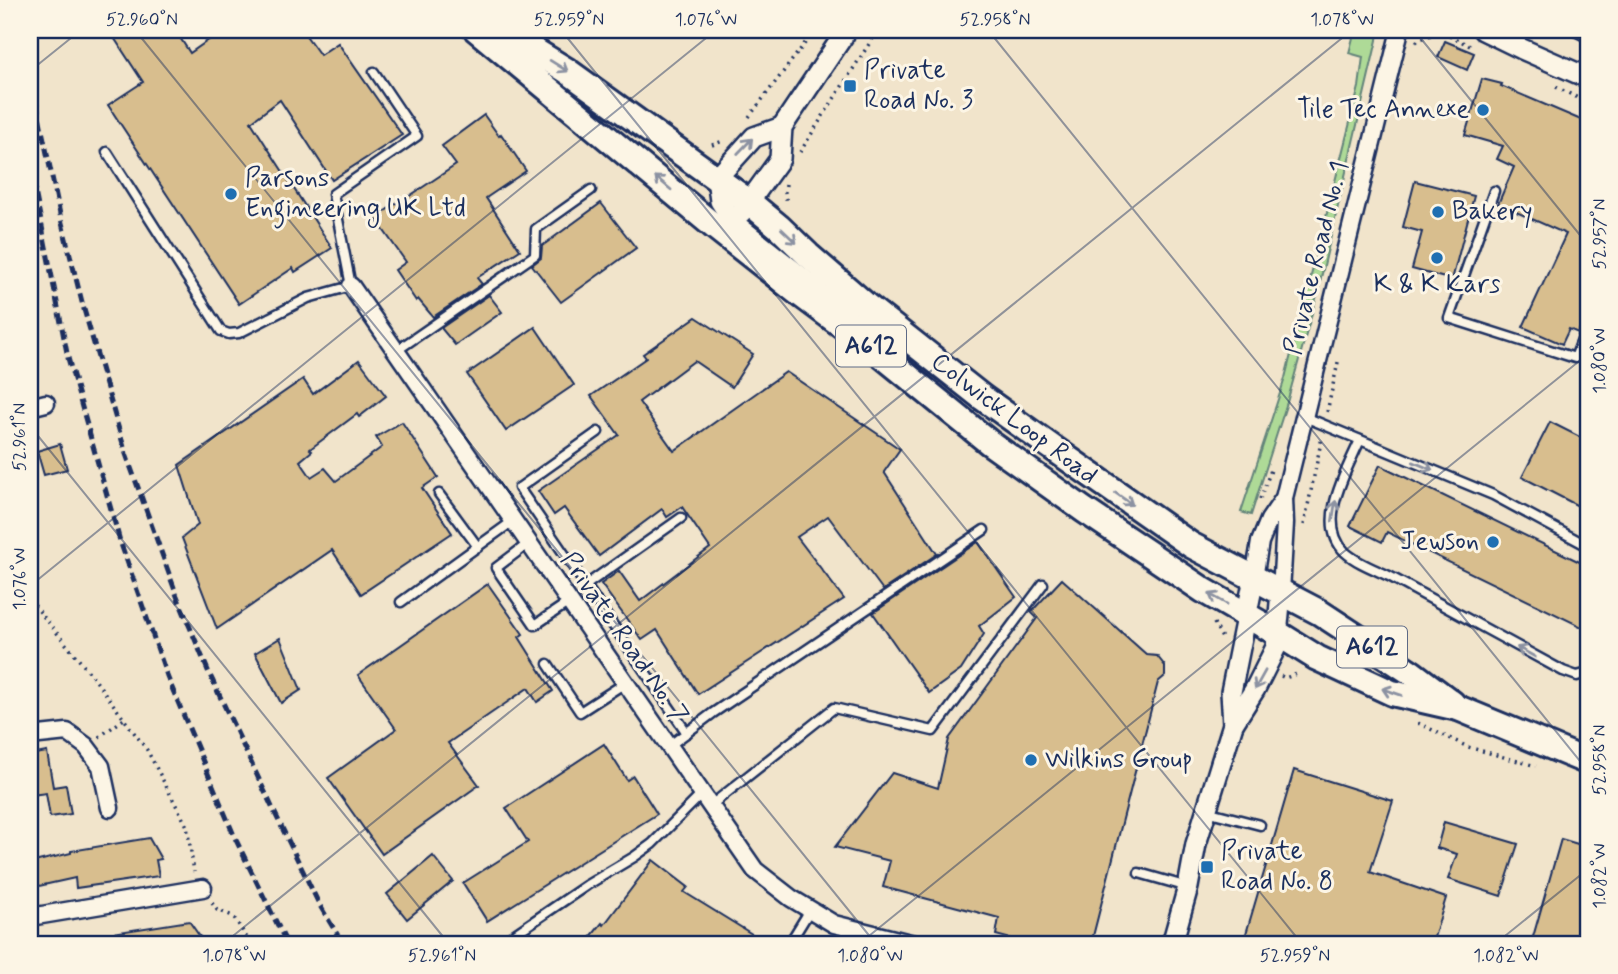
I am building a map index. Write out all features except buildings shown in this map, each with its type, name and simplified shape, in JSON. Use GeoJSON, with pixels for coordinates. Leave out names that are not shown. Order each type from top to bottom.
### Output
{"type":"FeatureCollection","features":[{"type":"Feature","properties":{"kind":"main road","name":"Colwick Loop Road"},"geometry":{"type":"LineString","coordinates":[[477,30],[724,225],[796,291],[878,352],[965,423],[1084,510],[1203,590],[1317,658],[1392,693],[1458,708],[1588,762]]}},
{"type":"Feature","properties":{"kind":"main road","name":"Colwick Loop Road"},"geometry":{"type":"LineString","coordinates":[[501,30],[566,70],[749,202],[868,306],[984,398],[1050,446],[1191,545],[1320,612],[1412,673],[1458,708]]}},
{"type":"Feature","properties":{"kind":"street"},"geometry":{"type":"LineString","coordinates":[[724,225],[749,202],[780,159],[782,127],[847,30]]}},
{"type":"Feature","properties":{"kind":"street","name":"Private Road No. 1"},"geometry":{"type":"LineString","coordinates":[[1172,944],[1188,887],[1196,844],[1233,724],[1276,647],[1285,523],[1284,498],[1400,30]]}},
{"type":"Feature","properties":{"kind":"street"},"geometry":{"type":"LineString","coordinates":[[1483,30],[1588,78]]}},
{"type":"Feature","properties":{"kind":"street"},"geometry":{"type":"LineString","coordinates":[[724,225],[717,178],[754,137],[782,127]]}},
{"type":"Feature","properties":{"kind":"street","name":"Private Road No. 7"},"geometry":{"type":"LineString","coordinates":[[351,286],[755,870],[791,898],[834,924],[871,939],[915,944]]}},
{"type":"Feature","properties":{"kind":"street","name":"Private Road No. 1"},"geometry":{"type":"LineString","coordinates":[[1233,724],[1231,692],[1260,542],[1269,520],[1284,498]]}},
{"type":"Feature","properties":{"kind":"street"},"geometry":{"type":"LineString","coordinates":[[30,736],[67,732],[86,746],[100,766],[110,808]]}},
{"type":"Feature","properties":{"kind":"street"},"geometry":{"type":"LineString","coordinates":[[30,917],[203,888]]}},
{"type":"Feature","properties":{"kind":"lane"},"geometry":{"type":"LineString","coordinates":[[1573,30],[1587,37]]}},
{"type":"Feature","properties":{"kind":"lane"},"geometry":{"type":"LineString","coordinates":[[107,152],[221,331],[239,333],[308,298],[351,286],[332,194],[417,136],[374,72]]}},
{"type":"Feature","properties":{"kind":"lane"},"geometry":{"type":"LineString","coordinates":[[396,351],[535,255],[536,229],[591,190]]}},
{"type":"Feature","properties":{"kind":"lane"},"geometry":{"type":"LineString","coordinates":[[1494,191],[1449,318],[1575,358],[1588,325]]}},
{"type":"Feature","properties":{"kind":"lane"},"geometry":{"type":"LineString","coordinates":[[1305,417],[1493,495],[1588,547]]}},
{"type":"Feature","properties":{"kind":"lane"},"geometry":{"type":"LineString","coordinates":[[598,432],[519,488],[687,733]]}},
{"type":"Feature","properties":{"kind":"lane"},"geometry":{"type":"LineString","coordinates":[[1360,440],[1345,473],[1333,510],[1332,532],[1344,551],[1362,564],[1563,671],[1577,676],[1588,673]]}},
{"type":"Feature","properties":{"kind":"lane"},"geometry":{"type":"LineString","coordinates":[[439,494],[478,547]]}},
{"type":"Feature","properties":{"kind":"lane"},"geometry":{"type":"LineString","coordinates":[[586,585],[681,518]]}},
{"type":"Feature","properties":{"kind":"lane"},"geometry":{"type":"LineString","coordinates":[[401,602],[513,521]]}},
{"type":"Feature","properties":{"kind":"lane"},"geometry":{"type":"LineString","coordinates":[[669,747],[713,713],[984,530]]}},
{"type":"Feature","properties":{"kind":"lane"},"geometry":{"type":"LineString","coordinates":[[529,543],[496,568],[504,580],[535,625],[569,602]]}},
{"type":"Feature","properties":{"kind":"lane"},"geometry":{"type":"LineString","coordinates":[[500,944],[587,885],[634,857],[706,800],[834,708],[933,731],[1043,584]]}},
{"type":"Feature","properties":{"kind":"lane"},"geometry":{"type":"LineString","coordinates":[[548,664],[580,712],[625,683]]}},
{"type":"Feature","properties":{"kind":"lane"},"geometry":{"type":"LineString","coordinates":[[1206,811],[1260,825]]}},
{"type":"Feature","properties":{"kind":"lane"},"geometry":{"type":"LineString","coordinates":[[1139,873],[1188,887]]}},
{"type":"Feature","properties":{"kind":"lane"},"geometry":{"type":"LineString","coordinates":[[789,944],[810,909]]}},
{"type":"Feature","properties":{"kind":"path"},"geometry":{"type":"LineString","coordinates":[[747,121],[815,30]]}},
{"type":"Feature","properties":{"kind":"path"},"geometry":{"type":"LineString","coordinates":[[795,159],[878,30]]}},
{"type":"Feature","properties":{"kind":"path"},"geometry":{"type":"LineString","coordinates":[[1412,50],[1416,42],[1423,37],[1436,33],[1474,47]]}},
{"type":"Feature","properties":{"kind":"path"},"geometry":{"type":"LineString","coordinates":[[1546,82],[1588,103]]}},
{"type":"Feature","properties":{"kind":"path"},"geometry":{"type":"LineString","coordinates":[[712,145],[726,139]]}},
{"type":"Feature","properties":{"kind":"path"},"geometry":{"type":"LineString","coordinates":[[787,176],[785,192],[790,212]]}},
{"type":"Feature","properties":{"kind":"path"},"geometry":{"type":"LineString","coordinates":[[1302,535],[1341,346]]}},
{"type":"Feature","properties":{"kind":"path"},"geometry":{"type":"LineString","coordinates":[[30,600],[93,677],[147,750],[187,826],[193,870],[217,910],[233,916],[251,944]]}},
{"type":"Feature","properties":{"kind":"path"},"geometry":{"type":"LineString","coordinates":[[104,733],[124,719]]}},
{"type":"Feature","properties":{"kind":"green space"},"geometry":{"type":"Polygon","coordinates":[[[1355,30],[1378,30],[1377,40],[1317,295],[1288,399],[1251,515],[1241,512],[1285,378],[1359,87],[1363,57],[1349,53],[1355,30]]]}},
{"type":"Feature","properties":{"kind":"railway"},"geometry":{"type":"LineString","coordinates":[[30,74],[83,306],[126,454],[177,596],[209,673],[272,807],[319,904],[343,944]]}},
{"type":"Feature","properties":{"kind":"railway"},"geometry":{"type":"LineString","coordinates":[[30,166],[68,358],[120,541],[167,676],[236,840],[287,944]]}},
{"type":"Feature","properties":{"kind":"place","name":"Private Road No. 3"},"geometry":{"type":"Point","coordinates":[850,86]}},
{"type":"Feature","properties":{"kind":"place","name":"Tile Tec Annexe"},"geometry":{"type":"Point","coordinates":[1483,110]}},
{"type":"Feature","properties":{"kind":"place","name":"Parsons Engineering UK Ltd"},"geometry":{"type":"Point","coordinates":[231,194]}},
{"type":"Feature","properties":{"kind":"place","name":"Bakery"},"geometry":{"type":"Point","coordinates":[1438,212]}},
{"type":"Feature","properties":{"kind":"place","name":"K & K Kars"},"geometry":{"type":"Point","coordinates":[1437,258]}},
{"type":"Feature","properties":{"kind":"place","name":"Jewson"},"geometry":{"type":"Point","coordinates":[1493,542]}},
{"type":"Feature","properties":{"kind":"place","name":"Wilkins Group"},"geometry":{"type":"Point","coordinates":[1031,760]}},
{"type":"Feature","properties":{"kind":"place","name":"Private Road No. 8"},"geometry":{"type":"Point","coordinates":[1207,867]}}]}
